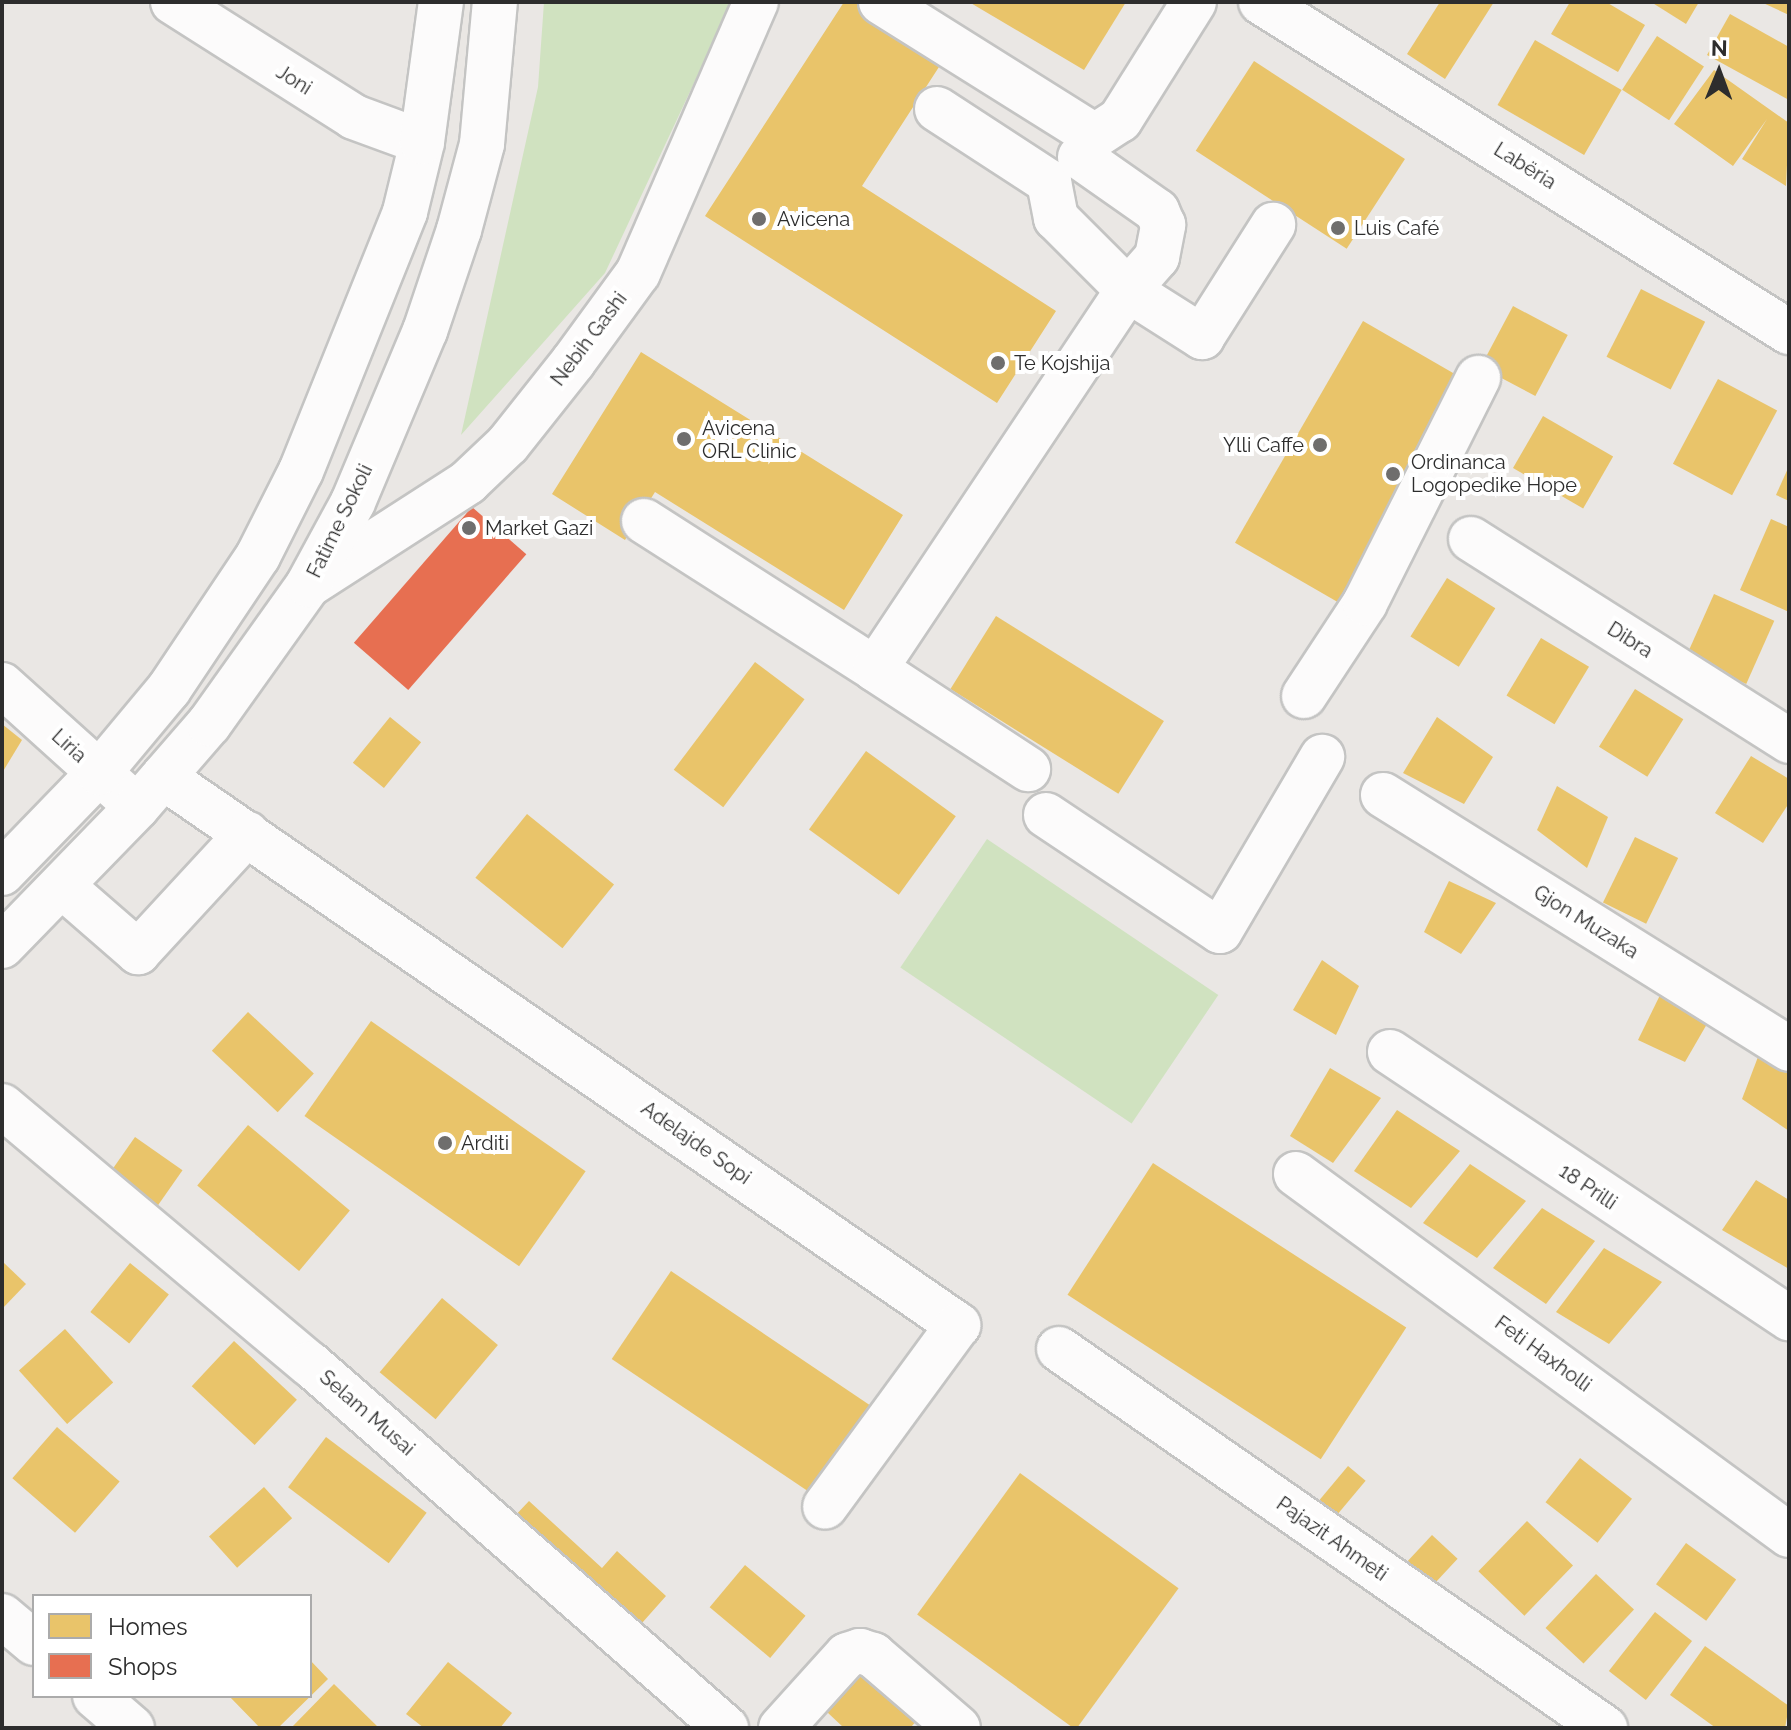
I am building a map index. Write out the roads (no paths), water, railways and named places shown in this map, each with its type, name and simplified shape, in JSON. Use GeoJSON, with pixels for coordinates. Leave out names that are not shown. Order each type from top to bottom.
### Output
{"type":"FeatureCollection","features":[{"type":"Feature","properties":{"kind":"street","name":"Joni"},"geometry":{"type":"LineString","coordinates":[[173,2],[354,117],[422,142]]}},
{"type":"Feature","properties":{"kind":"street"},"geometry":{"type":"LineString","coordinates":[[2,873],[99,773],[169,689],[258,556],[334,396],[387,260],[422,142],[441,2]]}},
{"type":"Feature","properties":{"kind":"street","name":"Fatime Sokoli"},"geometry":{"type":"LineString","coordinates":[[2,946],[150,792],[261,656],[308,585],[353,502],[443,277],[482,144],[495,2]]}},
{"type":"Feature","properties":{"kind":"street","name":"Nebih Gashi"},"geometry":{"type":"LineString","coordinates":[[308,585],[468,482],[508,444],[573,362],[638,273],[756,2]]}},
{"type":"Feature","properties":{"kind":"street"},"geometry":{"type":"LineString","coordinates":[[881,2],[1095,136],[1120,120],[1194,2]]}},
{"type":"Feature","properties":{"kind":"street","name":"Labëria"},"geometry":{"type":"LineString","coordinates":[[1261,2],[1789,332]]}},
{"type":"Feature","properties":{"kind":"street"},"geometry":{"type":"LineString","coordinates":[[937,109],[1049,182],[1056,218],[1128,290],[1202,337],[1273,225]]}},
{"type":"Feature","properties":{"kind":"street"},"geometry":{"type":"LineString","coordinates":[[875,669],[1128,290],[1153,265],[1163,225],[1146,199],[1080,157]]}},
{"type":"Feature","properties":{"kind":"street"},"geometry":{"type":"LineString","coordinates":[[387,260],[443,277]]}},
{"type":"Feature","properties":{"kind":"street"},"geometry":{"type":"LineString","coordinates":[[1304,696],[1365,603],[1478,378]]}},
{"type":"Feature","properties":{"kind":"street"},"geometry":{"type":"LineString","coordinates":[[644,521],[1028,769]]}},
{"type":"Feature","properties":{"kind":"street","name":"Dibra"},"geometry":{"type":"LineString","coordinates":[[1471,539],[1789,741]]}},
{"type":"Feature","properties":{"kind":"street","name":"Liria"},"geometry":{"type":"LineString","coordinates":[[2,685],[99,773],[150,792]]}},
{"type":"Feature","properties":{"kind":"street"},"geometry":{"type":"LineString","coordinates":[[1046,815],[1220,931],[1322,757]]}},
{"type":"Feature","properties":{"kind":"street","name":"Adelajde Sopi"},"geometry":{"type":"LineString","coordinates":[[150,792],[247,834],[958,1325],[825,1507]]}},
{"type":"Feature","properties":{"kind":"street","name":"Gjon Muzaka"},"geometry":{"type":"LineString","coordinates":[[1383,795],[1789,1049]]}},
{"type":"Feature","properties":{"kind":"street"},"geometry":{"type":"LineString","coordinates":[[62,886],[138,952],[247,834]]}},
{"type":"Feature","properties":{"kind":"street","name":"18 Prilli"},"geometry":{"type":"LineString","coordinates":[[1390,1052],[1789,1318]]}},
{"type":"Feature","properties":{"kind":"street","name":"Selam Musai"},"geometry":{"type":"LineString","coordinates":[[2,1106],[310,1364],[726,1728]]}},
{"type":"Feature","properties":{"kind":"street","name":"Feti Haxholli"},"geometry":{"type":"LineString","coordinates":[[1296,1174],[1789,1535]]}},
{"type":"Feature","properties":{"kind":"street","name":"Pajazit Ahmeti"},"geometry":{"type":"LineString","coordinates":[[1059,1349],[1605,1728]]}},
{"type":"Feature","properties":{"kind":"street"},"geometry":{"type":"LineString","coordinates":[[2,1616],[32,1641]]}},
{"type":"Feature","properties":{"kind":"street"},"geometry":{"type":"LineString","coordinates":[[781,1728],[847,1655],[860,1651],[873,1655],[958,1728]]}},
{"type":"Feature","properties":{"kind":"street"},"geometry":{"type":"LineString","coordinates":[[97,1698],[132,1728]]}},
{"type":"Feature","properties":{"kind":"place","name":"Avicena"},"geometry":{"type":"Point","coordinates":[759,219]}},
{"type":"Feature","properties":{"kind":"place","name":"Luis Café"},"geometry":{"type":"Point","coordinates":[1338,228]}},
{"type":"Feature","properties":{"kind":"place","name":"Te Kojshija"},"geometry":{"type":"Point","coordinates":[998,363]}},
{"type":"Feature","properties":{"kind":"place","name":"Avicena ORL Clinic"},"geometry":{"type":"Point","coordinates":[684,439]}},
{"type":"Feature","properties":{"kind":"place","name":"Ylli Caffe"},"geometry":{"type":"Point","coordinates":[1320,445]}},
{"type":"Feature","properties":{"kind":"place","name":"Ordinanca Logopedike Hope"},"geometry":{"type":"Point","coordinates":[1393,474]}},
{"type":"Feature","properties":{"kind":"place","name":"Market Gazi"},"geometry":{"type":"Point","coordinates":[469,528]}},
{"type":"Feature","properties":{"kind":"place","name":"Arditi"},"geometry":{"type":"Point","coordinates":[445,1143]}}]}
